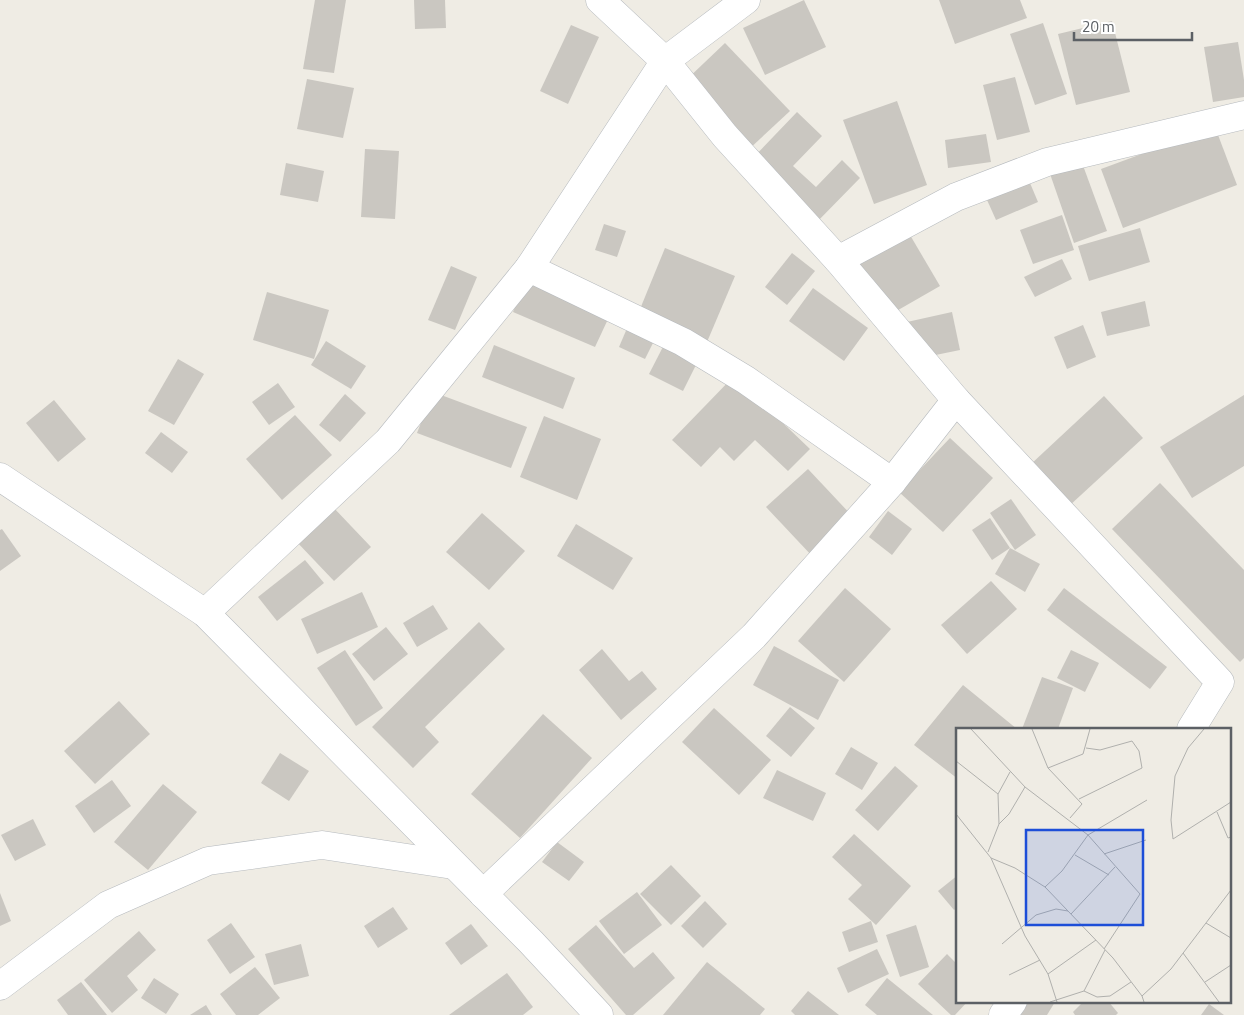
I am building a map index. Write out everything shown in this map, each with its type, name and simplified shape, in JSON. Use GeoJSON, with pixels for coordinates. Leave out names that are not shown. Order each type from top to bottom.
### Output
{"type":"FeatureCollection","features":[{"type":"Feature","properties":{"kind":"street"},"geometry":{"type":"LineString","coordinates":[[600,0],[666,61],[725,136],[838,260],[956,400],[1220,682],[1192,728]]}},
{"type":"Feature","properties":{"kind":"street"},"geometry":{"type":"LineString","coordinates":[[205,613],[388,441],[529,268],[666,61],[746,0]]}},
{"type":"Feature","properties":{"kind":"street"},"geometry":{"type":"LineString","coordinates":[[838,260],[956,196],[1047,162],[1244,115]]}},
{"type":"Feature","properties":{"kind":"street"},"geometry":{"type":"LineString","coordinates":[[529,268],[684,342],[746,380],[892,482]]}},
{"type":"Feature","properties":{"kind":"street"},"geometry":{"type":"LineString","coordinates":[[483,894],[754,636],[892,482],[956,400]]}},
{"type":"Feature","properties":{"kind":"street"},"geometry":{"type":"LineString","coordinates":[[0,477],[205,613],[483,894],[599,1015]]}},
{"type":"Feature","properties":{"kind":"street"},"geometry":{"type":"LineString","coordinates":[[0,986],[108,905],[208,861],[322,845],[453,864]]}},
{"type":"Feature","properties":{"kind":"street"},"geometry":{"type":"LineString","coordinates":[[1004,1015],[1012,1002]]}},
{"type":"Feature","properties":{"kind":"building"},"geometry":{"type":"Polygon","coordinates":[[[315,0],[346,0],[334,73],[303,69],[315,0]]]}},
{"type":"Feature","properties":{"kind":"building"},"geometry":{"type":"Polygon","coordinates":[[[414,0],[445,0],[446,28],[415,29],[414,0]]]}},
{"type":"Feature","properties":{"kind":"building"},"geometry":{"type":"Polygon","coordinates":[[[804,0],[826,47],[765,75],[743,28],[804,0]]]}},
{"type":"Feature","properties":{"kind":"building"},"geometry":{"type":"Polygon","coordinates":[[[939,0],[1020,0],[1027,18],[955,44],[939,0]]]}},
{"type":"Feature","properties":{"kind":"building"},"geometry":{"type":"Polygon","coordinates":[[[1112,21],[1130,92],[1076,105],[1058,34],[1112,21]]]}},
{"type":"Feature","properties":{"kind":"building"},"geometry":{"type":"Polygon","coordinates":[[[1043,23],[1067,94],[1035,105],[1010,34],[1043,23]]]}},
{"type":"Feature","properties":{"kind":"building"},"geometry":{"type":"Polygon","coordinates":[[[571,25],[599,37],[568,104],[540,91],[571,25]]]}},
{"type":"Feature","properties":{"kind":"building"},"geometry":{"type":"Polygon","coordinates":[[[1238,42],[1244,80],[1244,97],[1213,102],[1204,47],[1238,42]]]}},
{"type":"Feature","properties":{"kind":"building"},"geometry":{"type":"Polygon","coordinates":[[[725,43],[790,111],[747,151],[683,83],[725,43]]]}},
{"type":"Feature","properties":{"kind":"building"},"geometry":{"type":"Polygon","coordinates":[[[1015,77],[1030,132],[997,140],[983,85],[1015,77]]]}},
{"type":"Feature","properties":{"kind":"building"},"geometry":{"type":"Polygon","coordinates":[[[307,79],[354,88],[343,138],[297,129],[307,79]]]}},
{"type":"Feature","properties":{"kind":"building"},"geometry":{"type":"Polygon","coordinates":[[[897,101],[927,185],[874,204],[843,120],[897,101]]]}},
{"type":"Feature","properties":{"kind":"building"},"geometry":{"type":"Polygon","coordinates":[[[797,112],[822,136],[793,166],[816,187],[842,160],[860,178],[815,224],[750,161],[797,112]]]}},
{"type":"Feature","properties":{"kind":"building"},"geometry":{"type":"Polygon","coordinates":[[[1215,127],[1237,185],[1123,228],[1101,169],[1215,127]]]}},
{"type":"Feature","properties":{"kind":"building"},"geometry":{"type":"Polygon","coordinates":[[[986,134],[991,162],[948,168],[945,140],[986,134]]]}},
{"type":"Feature","properties":{"kind":"building"},"geometry":{"type":"Polygon","coordinates":[[[365,149],[399,151],[395,219],[361,217],[365,149]]]}},
{"type":"Feature","properties":{"kind":"building"},"geometry":{"type":"Polygon","coordinates":[[[1081,160],[1107,231],[1074,243],[1049,171],[1081,160]]]}},
{"type":"Feature","properties":{"kind":"building"},"geometry":{"type":"Polygon","coordinates":[[[286,163],[324,171],[318,202],[280,195],[286,163]]]}},
{"type":"Feature","properties":{"kind":"building"},"geometry":{"type":"Polygon","coordinates":[[[1022,164],[1038,202],[996,220],[979,182],[1022,164]]]}},
{"type":"Feature","properties":{"kind":"building"},"geometry":{"type":"Polygon","coordinates":[[[1062,215],[1074,250],[1033,264],[1020,230],[1062,215]]]}},
{"type":"Feature","properties":{"kind":"building"},"geometry":{"type":"Polygon","coordinates":[[[900,218],[940,286],[886,317],[846,248],[900,218]]]}},
{"type":"Feature","properties":{"kind":"building"},"geometry":{"type":"Polygon","coordinates":[[[604,224],[626,231],[617,257],[595,250],[604,224]]]}},
{"type":"Feature","properties":{"kind":"building"},"geometry":{"type":"Polygon","coordinates":[[[1140,228],[1150,262],[1089,281],[1078,246],[1140,228]]]}},
{"type":"Feature","properties":{"kind":"building"},"geometry":{"type":"Polygon","coordinates":[[[665,248],[735,276],[707,342],[638,314],[665,248]]]}},
{"type":"Feature","properties":{"kind":"building"},"geometry":{"type":"Polygon","coordinates":[[[792,253],[815,271],[787,305],[765,287],[792,253]]]}},
{"type":"Feature","properties":{"kind":"building"},"geometry":{"type":"Polygon","coordinates":[[[1062,259],[1072,279],[1035,297],[1024,277],[1062,259]]]}},
{"type":"Feature","properties":{"kind":"building"},"geometry":{"type":"Polygon","coordinates":[[[451,266],[477,277],[455,330],[428,320],[451,266]]]}},
{"type":"Feature","properties":{"kind":"building"},"geometry":{"type":"Polygon","coordinates":[[[526,281],[609,317],[595,347],[513,312],[526,281]]]}},
{"type":"Feature","properties":{"kind":"building"},"geometry":{"type":"Polygon","coordinates":[[[813,288],[868,328],[844,361],[789,321],[813,288]]]}},
{"type":"Feature","properties":{"kind":"building"},"geometry":{"type":"Polygon","coordinates":[[[267,292],[329,310],[314,359],[253,340],[267,292]]]}},
{"type":"Feature","properties":{"kind":"building"},"geometry":{"type":"Polygon","coordinates":[[[1145,301],[1150,326],[1107,336],[1101,312],[1145,301]]]}},
{"type":"Feature","properties":{"kind":"building"},"geometry":{"type":"Polygon","coordinates":[[[952,312],[960,350],[916,359],[907,322],[952,312]]]}},
{"type":"Feature","properties":{"kind":"building"},"geometry":{"type":"Polygon","coordinates":[[[1083,325],[1096,357],[1067,369],[1054,337],[1083,325]]]}},
{"type":"Feature","properties":{"kind":"building"},"geometry":{"type":"Polygon","coordinates":[[[628,326],[655,339],[645,359],[619,347],[628,326]]]}},
{"type":"Feature","properties":{"kind":"building"},"geometry":{"type":"Polygon","coordinates":[[[667,339],[701,355],[683,391],[649,374],[667,339]]]}},
{"type":"Feature","properties":{"kind":"building"},"geometry":{"type":"Polygon","coordinates":[[[326,341],[366,366],[351,389],[311,365],[326,341]]]}},
{"type":"Feature","properties":{"kind":"building"},"geometry":{"type":"Polygon","coordinates":[[[494,345],[575,378],[563,409],[482,377],[494,345]]]}},
{"type":"Feature","properties":{"kind":"building"},"geometry":{"type":"Polygon","coordinates":[[[178,359],[204,374],[174,425],[148,411],[178,359]]]}},
{"type":"Feature","properties":{"kind":"building"},"geometry":{"type":"Polygon","coordinates":[[[734,376],[810,449],[788,471],[755,440],[734,461],[720,447],[701,467],[672,440],[734,376]]]}},
{"type":"Feature","properties":{"kind":"building"},"geometry":{"type":"Polygon","coordinates":[[[278,383],[295,407],[269,425],[252,402],[278,383]]]}},
{"type":"Feature","properties":{"kind":"building"},"geometry":{"type":"Polygon","coordinates":[[[433,392],[527,427],[511,468],[417,433],[433,392]]]}},
{"type":"Feature","properties":{"kind":"building"},"geometry":{"type":"Polygon","coordinates":[[[345,394],[366,413],[340,442],[319,425],[345,394]]]}},
{"type":"Feature","properties":{"kind":"building"},"geometry":{"type":"Polygon","coordinates":[[[1244,395],[1244,466],[1192,498],[1160,447],[1244,395]]]}},
{"type":"Feature","properties":{"kind":"building"},"geometry":{"type":"Polygon","coordinates":[[[1104,396],[1143,438],[1069,506],[1030,465],[1104,396]]]}},
{"type":"Feature","properties":{"kind":"building"},"geometry":{"type":"Polygon","coordinates":[[[54,400],[86,439],[58,462],[26,423],[54,400]]]}},
{"type":"Feature","properties":{"kind":"building"},"geometry":{"type":"Polygon","coordinates":[[[295,415],[332,455],[282,500],[246,459],[295,415]]]}},
{"type":"Feature","properties":{"kind":"building"},"geometry":{"type":"Polygon","coordinates":[[[544,416],[601,439],[577,500],[520,477],[544,416]]]}},
{"type":"Feature","properties":{"kind":"building"},"geometry":{"type":"Polygon","coordinates":[[[161,432],[188,452],[172,473],[145,453],[161,432]]]}},
{"type":"Feature","properties":{"kind":"building"},"geometry":{"type":"Polygon","coordinates":[[[950,438],[993,478],[943,532],[899,492],[950,438]]]}},
{"type":"Feature","properties":{"kind":"building"},"geometry":{"type":"Polygon","coordinates":[[[808,469],[855,519],[813,557],[766,507],[808,469]]]}},
{"type":"Feature","properties":{"kind":"building"},"geometry":{"type":"Polygon","coordinates":[[[1160,483],[1244,570],[1244,658],[1240,662],[1112,529],[1160,483]]]}},
{"type":"Feature","properties":{"kind":"building"},"geometry":{"type":"Polygon","coordinates":[[[1011,499],[1036,535],[1015,550],[990,513],[1011,499]]]}},
{"type":"Feature","properties":{"kind":"building"},"geometry":{"type":"Polygon","coordinates":[[[332,506],[371,547],[334,581],[295,540],[332,506]]]}},
{"type":"Feature","properties":{"kind":"building"},"geometry":{"type":"Polygon","coordinates":[[[888,511],[912,529],[892,555],[869,537],[888,511]]]}},
{"type":"Feature","properties":{"kind":"building"},"geometry":{"type":"Polygon","coordinates":[[[482,513],[525,551],[489,590],[446,552],[482,513]]]}},
{"type":"Feature","properties":{"kind":"building"},"geometry":{"type":"Polygon","coordinates":[[[990,518],[1010,548],[992,560],[972,530],[990,518]]]}},
{"type":"Feature","properties":{"kind":"building"},"geometry":{"type":"Polygon","coordinates":[[[576,524],[633,558],[613,590],[557,556],[576,524]]]}},
{"type":"Feature","properties":{"kind":"building"},"geometry":{"type":"Polygon","coordinates":[[[2,529],[21,556],[0,571],[0,530],[2,529]]]}},
{"type":"Feature","properties":{"kind":"building"},"geometry":{"type":"Polygon","coordinates":[[[1010,548],[1040,564],[1025,592],[995,574],[1010,548]]]}},
{"type":"Feature","properties":{"kind":"building"},"geometry":{"type":"Polygon","coordinates":[[[305,560],[324,583],[277,621],[258,597],[305,560]]]}},
{"type":"Feature","properties":{"kind":"building"},"geometry":{"type":"Polygon","coordinates":[[[991,581],[1017,609],[967,654],[941,625],[991,581]]]}},
{"type":"Feature","properties":{"kind":"building"},"geometry":{"type":"Polygon","coordinates":[[[845,588],[891,629],[844,682],[798,641],[845,588]]]}},
{"type":"Feature","properties":{"kind":"building"},"geometry":{"type":"Polygon","coordinates":[[[1064,588],[1167,667],[1150,689],[1047,610],[1064,588]]]}},
{"type":"Feature","properties":{"kind":"building"},"geometry":{"type":"Polygon","coordinates":[[[362,592],[378,627],[317,654],[301,619],[362,592]]]}},
{"type":"Feature","properties":{"kind":"building"},"geometry":{"type":"Polygon","coordinates":[[[433,605],[448,629],[417,647],[403,623],[433,605]]]}},
{"type":"Feature","properties":{"kind":"building"},"geometry":{"type":"Polygon","coordinates":[[[479,622],[505,649],[425,727],[439,742],[413,768],[372,727],[479,622]]]}},
{"type":"Feature","properties":{"kind":"building"},"geometry":{"type":"Polygon","coordinates":[[[386,627],[408,654],[374,681],[352,654],[386,627]]]}},
{"type":"Feature","properties":{"kind":"building"},"geometry":{"type":"Polygon","coordinates":[[[774,646],[839,680],[818,720],[753,685],[774,646]]]}},
{"type":"Feature","properties":{"kind":"building"},"geometry":{"type":"Polygon","coordinates":[[[602,649],[629,681],[642,671],[657,689],[621,720],[579,670],[602,649]]]}},
{"type":"Feature","properties":{"kind":"building"},"geometry":{"type":"Polygon","coordinates":[[[345,650],[383,708],[356,726],[317,668],[345,650]]]}},
{"type":"Feature","properties":{"kind":"building"},"geometry":{"type":"Polygon","coordinates":[[[1071,650],[1099,663],[1085,692],[1057,678],[1071,650]]]}},
{"type":"Feature","properties":{"kind":"building"},"geometry":{"type":"Polygon","coordinates":[[[1042,677],[1073,688],[1058,728],[1022,728],[1042,677]]]}},
{"type":"Feature","properties":{"kind":"building"},"geometry":{"type":"Polygon","coordinates":[[[963,685],[1016,728],[956,728],[956,777],[914,745],[963,685]]]}},
{"type":"Feature","properties":{"kind":"building"},"geometry":{"type":"Polygon","coordinates":[[[119,701],[150,734],[95,784],[64,751],[119,701]]]}},
{"type":"Feature","properties":{"kind":"building"},"geometry":{"type":"Polygon","coordinates":[[[790,707],[815,728],[791,757],[766,736],[790,707]]]}},
{"type":"Feature","properties":{"kind":"building"},"geometry":{"type":"Polygon","coordinates":[[[714,708],[771,760],[739,795],[682,742],[714,708]]]}},
{"type":"Feature","properties":{"kind":"building"},"geometry":{"type":"Polygon","coordinates":[[[543,714],[592,758],[520,838],[471,794],[543,714]]]}},
{"type":"Feature","properties":{"kind":"building"},"geometry":{"type":"Polygon","coordinates":[[[851,747],[878,763],[862,790],[835,774],[851,747]]]}},
{"type":"Feature","properties":{"kind":"building"},"geometry":{"type":"Polygon","coordinates":[[[280,753],[309,771],[289,801],[261,783],[280,753]]]}},
{"type":"Feature","properties":{"kind":"building"},"geometry":{"type":"Polygon","coordinates":[[[895,766],[918,786],[878,831],[855,810],[895,766]]]}},
{"type":"Feature","properties":{"kind":"building"},"geometry":{"type":"Polygon","coordinates":[[[777,770],[826,793],[813,821],[763,798],[777,770]]]}},
{"type":"Feature","properties":{"kind":"building"},"geometry":{"type":"Polygon","coordinates":[[[112,780],[131,806],[94,833],[75,806],[112,780]]]}},
{"type":"Feature","properties":{"kind":"building"},"geometry":{"type":"Polygon","coordinates":[[[163,784],[197,812],[148,870],[114,842],[163,784]]]}},
{"type":"Feature","properties":{"kind":"building"},"geometry":{"type":"Polygon","coordinates":[[[33,819],[46,845],[15,861],[1,835],[33,819]]]}},
{"type":"Feature","properties":{"kind":"building"},"geometry":{"type":"Polygon","coordinates":[[[854,834],[911,886],[876,925],[848,899],[862,885],[832,857],[854,834]]]}},
{"type":"Feature","properties":{"kind":"building"},"geometry":{"type":"Polygon","coordinates":[[[557,842],[584,862],[569,881],[542,862],[557,842]]]}},
{"type":"Feature","properties":{"kind":"building"},"geometry":{"type":"Polygon","coordinates":[[[671,865],[701,896],[671,925],[640,894],[671,865]]]}},
{"type":"Feature","properties":{"kind":"building"},"geometry":{"type":"Polygon","coordinates":[[[956,877],[956,908],[954,910],[938,891],[956,877]]]}},
{"type":"Feature","properties":{"kind":"building"},"geometry":{"type":"Polygon","coordinates":[[[637,892],[662,925],[624,954],[599,921],[637,892]]]}},
{"type":"Feature","properties":{"kind":"building"},"geometry":{"type":"Polygon","coordinates":[[[0,893],[11,921],[0,926],[0,893]]]}},
{"type":"Feature","properties":{"kind":"building"},"geometry":{"type":"Polygon","coordinates":[[[705,901],[727,924],[703,948],[681,926],[705,901]]]}},
{"type":"Feature","properties":{"kind":"building"},"geometry":{"type":"Polygon","coordinates":[[[393,907],[408,929],[378,948],[364,926],[393,907]]]}},
{"type":"Feature","properties":{"kind":"building"},"geometry":{"type":"Polygon","coordinates":[[[871,921],[878,942],[849,952],[842,932],[871,921]]]}},
{"type":"Feature","properties":{"kind":"building"},"geometry":{"type":"Polygon","coordinates":[[[231,923],[255,957],[230,974],[207,940],[231,923]]]}},
{"type":"Feature","properties":{"kind":"building"},"geometry":{"type":"Polygon","coordinates":[[[471,924],[488,946],[461,965],[445,943],[471,924]]]}},
{"type":"Feature","properties":{"kind":"building"},"geometry":{"type":"Polygon","coordinates":[[[596,925],[634,968],[653,952],[675,978],[633,1015],[626,1015],[568,949],[596,925]]]}},
{"type":"Feature","properties":{"kind":"building"},"geometry":{"type":"Polygon","coordinates":[[[916,925],[929,967],[900,977],[886,935],[916,925]]]}},
{"type":"Feature","properties":{"kind":"building"},"geometry":{"type":"Polygon","coordinates":[[[139,931],[156,950],[127,976],[138,990],[112,1013],[84,980],[139,931]]]}},
{"type":"Feature","properties":{"kind":"building"},"geometry":{"type":"Polygon","coordinates":[[[301,944],[309,976],[274,985],[265,954],[301,944]]]}},
{"type":"Feature","properties":{"kind":"building"},"geometry":{"type":"Polygon","coordinates":[[[877,949],[889,974],[848,993],[837,968],[877,949]]]}},
{"type":"Feature","properties":{"kind":"building"},"geometry":{"type":"Polygon","coordinates":[[[947,954],[956,963],[956,1002],[967,1002],[955,1015],[951,1015],[918,984],[947,954]]]}},
{"type":"Feature","properties":{"kind":"building"},"geometry":{"type":"Polygon","coordinates":[[[707,962],[765,1009],[760,1015],[663,1015],[707,962]]]}},
{"type":"Feature","properties":{"kind":"building"},"geometry":{"type":"Polygon","coordinates":[[[255,967],[280,998],[258,1015],[236,1015],[220,994],[255,967]]]}},
{"type":"Feature","properties":{"kind":"building"},"geometry":{"type":"Polygon","coordinates":[[[507,973],[533,1007],[523,1015],[449,1015],[507,973]]]}},
{"type":"Feature","properties":{"kind":"building"},"geometry":{"type":"Polygon","coordinates":[[[154,978],[179,994],[166,1014],[141,998],[154,978]]]}},
{"type":"Feature","properties":{"kind":"building"},"geometry":{"type":"Polygon","coordinates":[[[887,978],[933,1015],[877,1015],[865,1005],[887,978]]]}},
{"type":"Feature","properties":{"kind":"building"},"geometry":{"type":"Polygon","coordinates":[[[81,982],[107,1015],[68,1015],[57,1000],[81,982]]]}},
{"type":"Feature","properties":{"kind":"building"},"geometry":{"type":"Polygon","coordinates":[[[808,991],[839,1015],[795,1015],[791,1011],[808,991]]]}},
{"type":"Feature","properties":{"kind":"building"},"geometry":{"type":"Polygon","coordinates":[[[1018,1002],[1055,1002],[1047,1015],[1010,1015],[1018,1002]]]}},
{"type":"Feature","properties":{"kind":"building"},"geometry":{"type":"Polygon","coordinates":[[[1083,1002],[1109,1002],[1118,1013],[1116,1015],[1075,1015],[1073,1012],[1083,1002]]]}},
{"type":"Feature","properties":{"kind":"building"},"geometry":{"type":"Polygon","coordinates":[[[1209,1004],[1224,1015],[1201,1015],[1209,1004]]]}},
{"type":"Feature","properties":{"kind":"building"},"geometry":{"type":"Polygon","coordinates":[[[206,1005],[212,1015],[190,1015],[206,1005]]]}}]}
